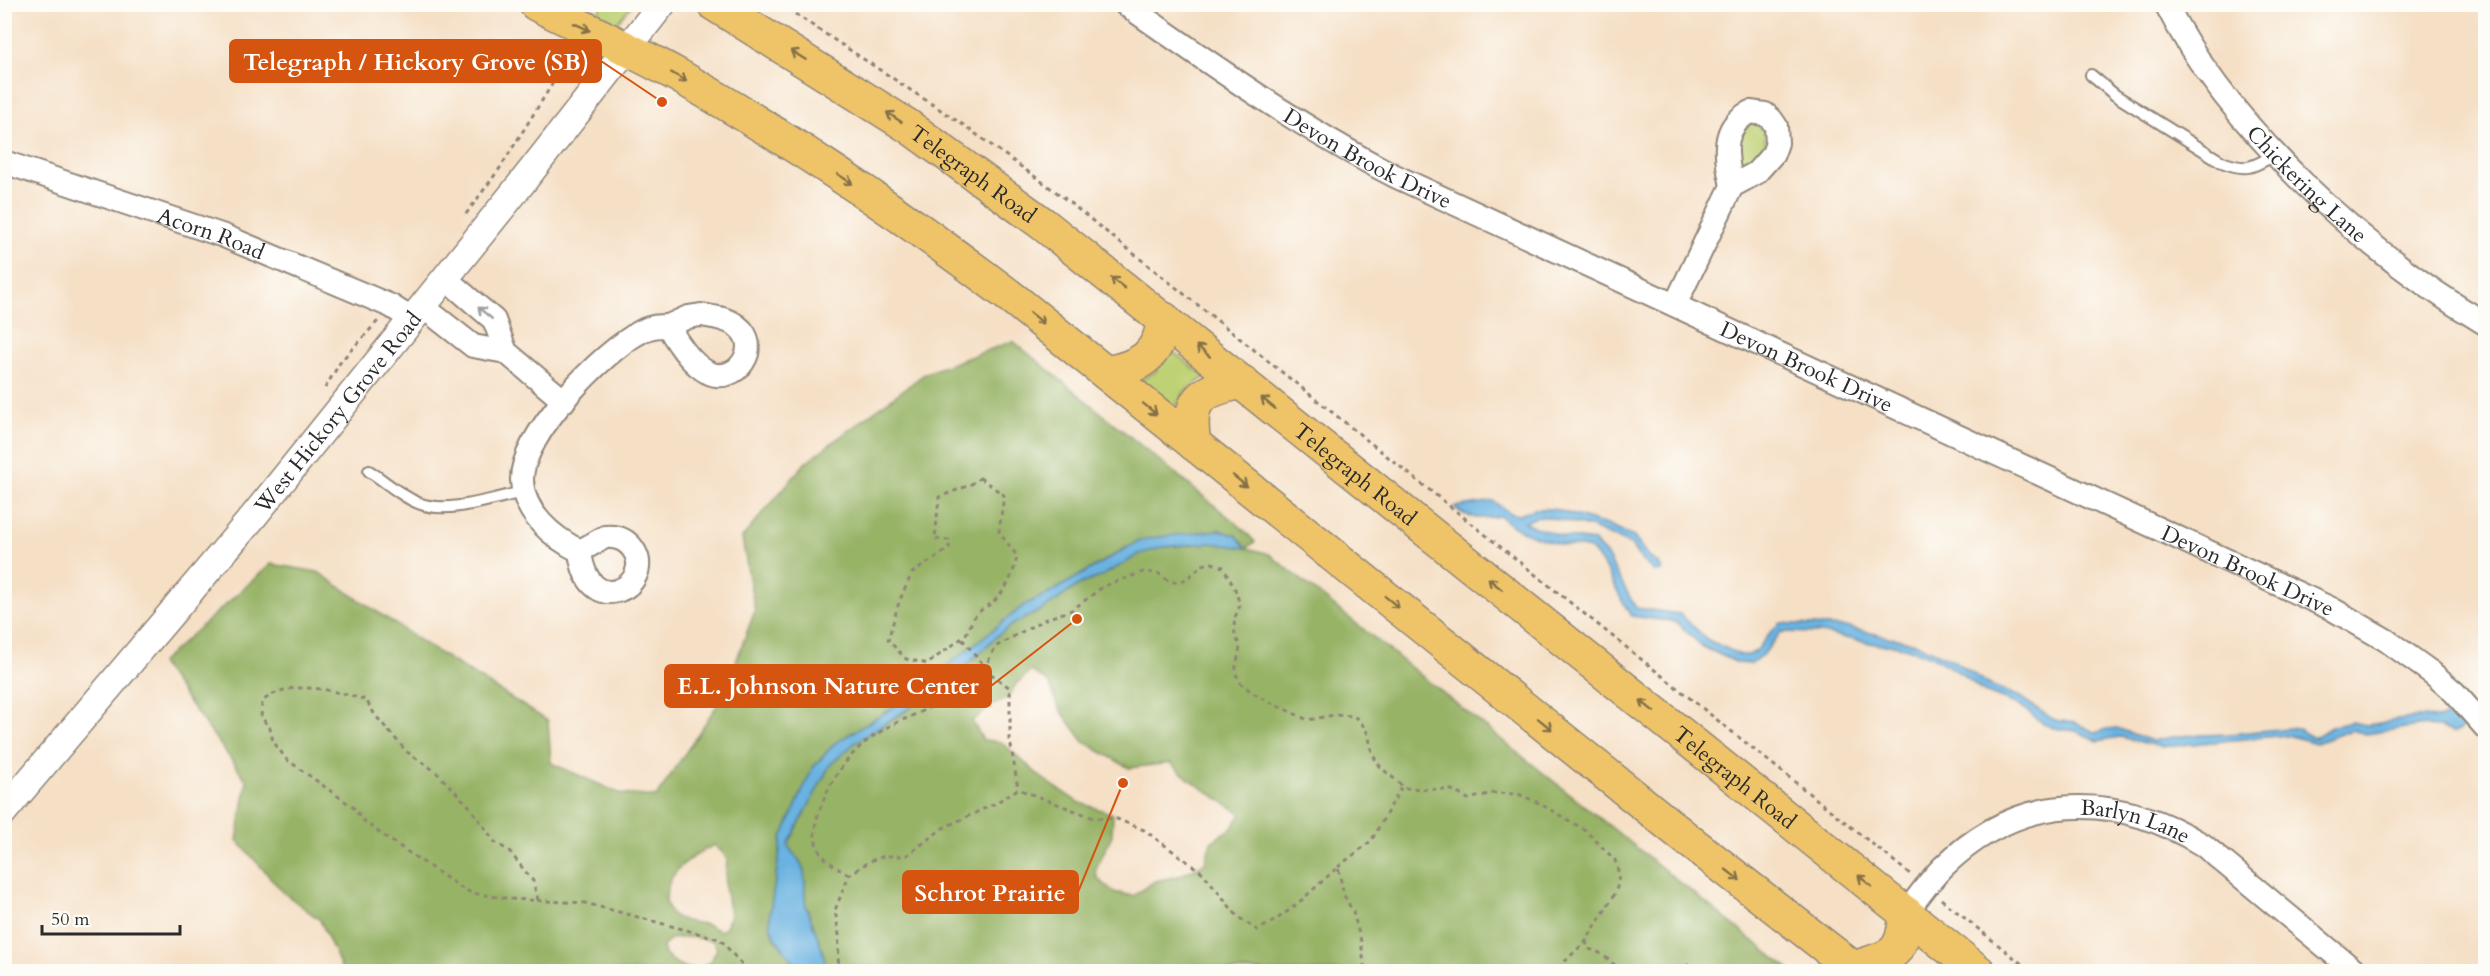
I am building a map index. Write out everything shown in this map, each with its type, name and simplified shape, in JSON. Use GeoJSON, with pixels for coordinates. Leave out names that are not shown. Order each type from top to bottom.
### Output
{"type":"FeatureCollection","features":[{"type":"Feature","properties":{"kind":"highway"},"geometry":{"type":"LineString","coordinates":[[536,4],[678,76],[787,141],[868,194],[983,276],[1687,839],[1856,970],[1892,954],[1904,937],[1906,913]]}},
{"type":"Feature","properties":{"kind":"highway","name":"Telegraph Road"},"geometry":{"type":"LineString","coordinates":[[714,4],[847,86],[957,160],[1043,224],[1906,913],[1975,971]]}},
{"type":"Feature","properties":{"kind":"highway"},"geometry":{"type":"LineString","coordinates":[[1106,373],[1135,366],[1147,358],[1162,333],[1164,319]]}},
{"type":"Feature","properties":{"kind":"highway"},"geometry":{"type":"LineString","coordinates":[[1194,444],[1190,419],[1201,398],[1218,387],[1242,382]]}},
{"type":"Feature","properties":{"kind":"street","name":"West Hickory Grove Road"},"geometry":{"type":"LineString","coordinates":[[4,811],[253,517],[662,4]]}},
{"type":"Feature","properties":{"kind":"street","name":"Devon Brook Drive"},"geometry":{"type":"LineString","coordinates":[[1125,4],[1240,85],[1357,157],[2349,618],[2386,640],[2432,674],[2454,692],[2486,728]]}},
{"type":"Feature","properties":{"kind":"street","name":"Chickering Lane"},"geometry":{"type":"LineString","coordinates":[[2166,4],[2213,82],[2276,153],[2320,197],[2360,232],[2435,291],[2486,324]]}},
{"type":"Feature","properties":{"kind":"street","name":"Acorn Road"},"geometry":{"type":"LineString","coordinates":[[4,162],[224,236],[384,302],[417,313],[473,346],[506,352]]}},
{"type":"Feature","properties":{"kind":"street"},"geometry":{"type":"LineString","coordinates":[[1675,305],[1732,186]]}},
{"type":"Feature","properties":{"kind":"street"},"geometry":{"type":"LineString","coordinates":[[445,278],[494,320],[506,352],[564,401]]}},
{"type":"Feature","properties":{"kind":"street"},"geometry":{"type":"LineString","coordinates":[[580,551],[565,544],[550,532],[535,515],[523,492],[523,470],[526,458],[547,422],[589,373],[620,345],[642,330],[656,326],[669,326]]}},
{"type":"Feature","properties":{"kind":"street","name":"Barlyn Lane"},"geometry":{"type":"LineString","coordinates":[[1906,913],[1944,866],[1992,830],[2021,817],[2050,809],[2099,807],[2153,819],[2203,845],[2356,972]]}},
{"type":"Feature","properties":{"kind":"lane"},"geometry":{"type":"LineString","coordinates":[[2091,75],[2115,95],[2222,162],[2239,168],[2253,168],[2276,153]]}},
{"type":"Feature","properties":{"kind":"lane"},"geometry":{"type":"LineString","coordinates":[[369,471],[419,504],[434,507],[469,504],[523,492]]}},
{"type":"Feature","properties":{"kind":"path"},"geometry":{"type":"LineString","coordinates":[[780,4],[962,124],[1059,194],[1910,874]]}},
{"type":"Feature","properties":{"kind":"path"},"geometry":{"type":"LineString","coordinates":[[461,219],[500,168],[559,75]]}},
{"type":"Feature","properties":{"kind":"path"},"geometry":{"type":"LineString","coordinates":[[980,478],[1004,495],[999,532],[1017,556],[1015,570],[1004,589],[993,602],[975,616],[962,638],[928,663],[906,659],[888,640],[899,602],[912,573],[949,549],[949,540],[935,539],[939,497],[970,485],[980,478]]}},
{"type":"Feature","properties":{"kind":"path"},"geometry":{"type":"LineString","coordinates":[[985,668],[995,647],[1043,620],[1072,610],[1104,586],[1143,572],[1158,573],[1170,582],[1178,582],[1187,579],[1202,565],[1212,563],[1223,567],[1235,589],[1240,605],[1234,620],[1235,635],[1240,647],[1235,672],[1240,684],[1259,697],[1308,720],[1334,714],[1354,716],[1369,731],[1371,750],[1380,766],[1404,788],[1452,790],[1468,799],[1494,793],[1518,794],[1561,814],[1585,830],[1615,860],[1619,875],[1616,892],[1586,941],[1554,972]]}},
{"type":"Feature","properties":{"kind":"path"},"geometry":{"type":"LineString","coordinates":[[962,638],[985,668],[1010,688],[1010,740],[1018,789]]}},
{"type":"Feature","properties":{"kind":"path"},"geometry":{"type":"LineString","coordinates":[[849,875],[832,865],[819,852],[814,839],[816,821],[828,786],[841,766],[867,741],[887,728],[921,713],[945,697],[954,687],[961,686],[974,669],[985,668]]}},
{"type":"Feature","properties":{"kind":"path"},"geometry":{"type":"LineString","coordinates":[[538,900],[533,881],[509,851],[495,842],[469,806],[435,771],[407,752],[366,700],[340,692],[296,688],[270,694],[262,702],[261,717],[270,728],[273,741],[286,759],[353,807],[364,821],[381,834],[472,893],[510,899],[585,903],[720,939],[748,972]]}},
{"type":"Feature","properties":{"kind":"path"},"geometry":{"type":"LineString","coordinates":[[1018,789],[1094,818],[1117,819],[1144,830],[1203,873],[1238,917],[1257,930],[1274,922],[1371,841],[1402,786]]}},
{"type":"Feature","properties":{"kind":"path"},"geometry":{"type":"LineString","coordinates":[[838,972],[839,935],[835,910],[849,875],[870,861],[885,856],[906,856],[943,828],[994,804],[1018,789]]}},
{"type":"Feature","properties":{"kind":"path"},"geometry":{"type":"LineString","coordinates":[[1338,867],[1344,895],[1353,912],[1361,941],[1365,972]]}},
{"type":"Feature","properties":{"kind":"path"},"geometry":{"type":"LineString","coordinates":[[1944,901],[2032,972]]}},
{"type":"Feature","properties":{"kind":"path"},"geometry":{"type":"LineString","coordinates":[[1586,941],[1588,949],[1605,955],[1626,972]]}},
{"type":"Feature","properties":{"kind":"path"},"geometry":{"type":"LineString","coordinates":[[1642,972],[1688,965],[1697,972]]}},
{"type":"Feature","properties":{"kind":"green space"},"geometry":{"type":"Polygon","coordinates":[[[602,5],[632,5],[615,25],[595,16],[602,5]]]}},
{"type":"Feature","properties":{"kind":"green space"},"geometry":{"type":"Polygon","coordinates":[[[1751,123],[1758,124],[1765,134],[1765,152],[1739,169],[1735,163],[1739,135],[1751,123]]]}},
{"type":"Feature","properties":{"kind":"green space"},"geometry":{"type":"Polygon","coordinates":[[[1013,341],[1242,528],[1255,542],[1247,548],[1269,554],[1791,971],[826,971],[820,944],[806,905],[803,868],[788,845],[830,765],[856,742],[901,715],[969,663],[997,636],[1080,584],[1100,577],[1139,554],[1164,547],[1211,543],[1245,547],[1237,536],[1219,530],[1137,542],[1126,548],[1050,593],[1026,604],[893,708],[835,743],[812,769],[782,838],[770,913],[770,925],[775,937],[800,971],[340,971],[342,969],[320,920],[284,893],[237,840],[247,781],[160,663],[271,564],[318,572],[431,648],[548,721],[551,763],[621,794],[656,797],[722,698],[755,611],[742,538],[806,462],[926,373],[1013,341]],[[1031,671],[1016,684],[1008,698],[993,705],[972,721],[983,740],[1001,742],[1042,778],[1078,802],[1113,814],[1112,835],[1096,869],[1097,878],[1114,892],[1133,896],[1155,881],[1179,876],[1205,863],[1211,842],[1231,829],[1241,814],[1190,780],[1170,763],[1129,768],[1084,742],[1059,708],[1049,683],[1031,671]],[[714,845],[689,860],[676,872],[667,888],[668,909],[679,919],[721,931],[726,927],[730,916],[725,886],[727,860],[714,845]],[[690,937],[670,939],[663,947],[665,955],[687,968],[702,967],[708,963],[717,948],[713,941],[690,937]]]}},
{"type":"Feature","properties":{"kind":"green space"},"geometry":{"type":"Polygon","coordinates":[[[1171,350],[1205,377],[1185,391],[1175,408],[1140,380],[1155,372],[1171,350]]]}},
{"type":"Feature","properties":{"kind":"water"},"geometry":{"type":"Polygon","coordinates":[[[1493,501],[1510,513],[1519,515],[1534,509],[1554,509],[1607,525],[1634,537],[1648,556],[1660,565],[1662,571],[1655,572],[1642,561],[1630,544],[1590,527],[1546,517],[1536,517],[1524,523],[1564,537],[1593,541],[1606,554],[1636,608],[1680,614],[1708,640],[1741,655],[1749,655],[1757,650],[1780,623],[1845,627],[1915,643],[1955,661],[1990,685],[2020,697],[2054,720],[2076,723],[2096,733],[2117,728],[2152,741],[2177,736],[2230,734],[2288,728],[2298,729],[2314,738],[2331,727],[2352,722],[2367,725],[2417,717],[2441,718],[2458,713],[2467,726],[2454,733],[2440,727],[2418,726],[2366,734],[2352,730],[2316,743],[2287,735],[2161,747],[2120,737],[2098,741],[2076,731],[2053,728],[2044,724],[2021,706],[1984,692],[1960,673],[1931,656],[1894,645],[1880,645],[1821,633],[1781,632],[1763,655],[1751,664],[1738,663],[1703,647],[1676,622],[1631,616],[1600,560],[1590,549],[1562,545],[1537,537],[1521,531],[1500,516],[1470,517],[1454,507],[1493,501]]]}},
{"type":"Feature","properties":{"kind":"water"},"geometry":{"type":"Polygon","coordinates":[[[1219,530],[1237,536],[1246,548],[1211,543],[1164,547],[1140,554],[1100,577],[1080,584],[1044,609],[1015,623],[997,636],[969,663],[920,701],[856,742],[830,765],[788,845],[802,866],[806,906],[826,969],[826,971],[800,971],[775,937],[770,925],[770,913],[782,838],[812,769],[835,743],[893,708],[1026,604],[1050,593],[1137,542],[1151,538],[1219,530]]]}},
{"type":"Feature","properties":{"kind":"place","name":"Telegraph / Hickory Grove (SB)"},"geometry":{"type":"Point","coordinates":[662,102]}},
{"type":"Feature","properties":{"kind":"place","name":"E.L. Johnson Nature Center"},"geometry":{"type":"Point","coordinates":[1077,619]}},
{"type":"Feature","properties":{"kind":"place","name":"Schrot Prairie"},"geometry":{"type":"Point","coordinates":[1123,783]}}]}
